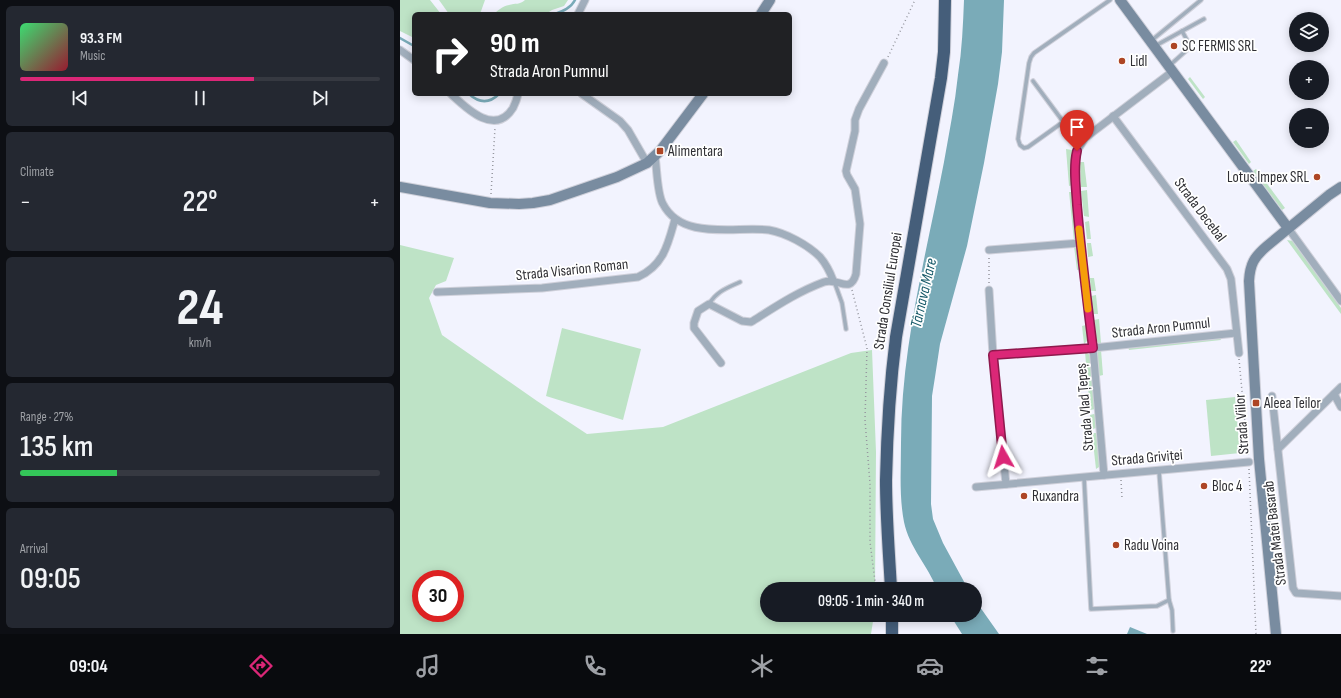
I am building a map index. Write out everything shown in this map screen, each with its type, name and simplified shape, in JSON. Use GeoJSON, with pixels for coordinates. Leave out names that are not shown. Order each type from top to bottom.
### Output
{"type":"FeatureCollection","features":[{"type":"Feature","properties":{"kind":"highway","name":"Strada Consiliul Europei"},"geometry":{"type":"LineString","coordinates":[[891,582],[886,481],[891,376],[896,337],[941,78],[944,44],[945,0]]}},
{"type":"Feature","properties":{"kind":"highway"},"geometry":{"type":"LineString","coordinates":[[892,622],[892,634]]}},
{"type":"Feature","properties":{"kind":"street"},"geometry":{"type":"LineString","coordinates":[[579,12],[585,0]]}},
{"type":"Feature","properties":{"kind":"street"},"geometry":{"type":"LineString","coordinates":[[762,12],[770,0]]}},
{"type":"Feature","properties":{"kind":"street"},"geometry":{"type":"LineString","coordinates":[[1120,0],[1341,301]]}},
{"type":"Feature","properties":{"kind":"street"},"geometry":{"type":"LineString","coordinates":[[400,50],[412,59]]}},
{"type":"Feature","properties":{"kind":"street"},"geometry":{"type":"LineString","coordinates":[[721,363],[694,328],[698,311],[709,304],[742,321],[751,322],[805,289],[828,280],[834,280],[846,285],[850,284],[854,280],[856,274],[860,224],[855,189],[847,175],[847,166],[856,130],[856,120],[859,109],[884,63]]}},
{"type":"Feature","properties":{"kind":"street"},"geometry":{"type":"LineString","coordinates":[[1081,143],[1090,134],[1171,69]]}},
{"type":"Feature","properties":{"kind":"street"},"geometry":{"type":"LineString","coordinates":[[453,96],[473,114],[481,118],[496,120],[508,115],[514,106],[517,96]]}},
{"type":"Feature","properties":{"kind":"street"},"geometry":{"type":"LineString","coordinates":[[585,96],[620,121],[628,130],[647,163]]}},
{"type":"Feature","properties":{"kind":"street"},"geometry":{"type":"LineString","coordinates":[[400,187],[490,203],[519,204],[550,200],[617,177],[647,163],[655,156],[701,96]]}},
{"type":"Feature","properties":{"kind":"street","name":"Strada Decebal"},"geometry":{"type":"LineString","coordinates":[[1112,116],[1227,269],[1230,279],[1239,354]]}},
{"type":"Feature","properties":{"kind":"street","name":"Strada Vlad Țepeș"},"geometry":{"type":"LineString","coordinates":[[1081,143],[1077,151],[1075,172],[1080,244],[1093,348],[1104,475]]}},
{"type":"Feature","properties":{"kind":"street"},"geometry":{"type":"LineString","coordinates":[[655,156],[661,200],[675,219],[688,226],[711,230],[760,230],[780,233],[795,240],[819,257],[828,268],[834,280]]}},
{"type":"Feature","properties":{"kind":"street","name":"Strada Viilor"},"geometry":{"type":"LineString","coordinates":[[1276,634],[1259,459],[1248,281],[1252,262],[1258,254],[1288,228],[1341,187]]}},
{"type":"Feature","properties":{"kind":"street","name":"Strada Visarion Roman"},"geometry":{"type":"LineString","coordinates":[[437,292],[542,288],[638,277],[652,270],[660,260],[675,219]]}},
{"type":"Feature","properties":{"kind":"street"},"geometry":{"type":"LineString","coordinates":[[989,250],[1080,244]]}},
{"type":"Feature","properties":{"kind":"street"},"geometry":{"type":"LineString","coordinates":[[989,290],[993,355],[1006,484]]}},
{"type":"Feature","properties":{"kind":"street","name":"Strada Aron Pumnul"},"geometry":{"type":"LineString","coordinates":[[993,355],[1093,348],[1236,333]]}},
{"type":"Feature","properties":{"kind":"street"},"geometry":{"type":"LineString","coordinates":[[1278,449],[1341,387]]}},
{"type":"Feature","properties":{"kind":"street"},"geometry":{"type":"LineString","coordinates":[[1334,394],[1341,407]]}},
{"type":"Feature","properties":{"kind":"street","name":"Strada Matei Basarab"},"geometry":{"type":"LineString","coordinates":[[1272,396],[1293,588],[1296,593],[1341,596]]}},
{"type":"Feature","properties":{"kind":"street","name":"Strada Griviței"},"geometry":{"type":"LineString","coordinates":[[976,487],[1249,462]]}},
{"type":"Feature","properties":{"kind":"lane"},"geometry":{"type":"LineString","coordinates":[[1063,122],[1028,147],[1024,148],[1020,144],[1018,139],[1031,57],[1034,53],[1110,0]]}},
{"type":"Feature","properties":{"kind":"lane"},"geometry":{"type":"LineString","coordinates":[[1153,44],[1200,0]]}},
{"type":"Feature","properties":{"kind":"lane"},"geometry":{"type":"LineString","coordinates":[[1153,44],[1204,19]]}},
{"type":"Feature","properties":{"kind":"lane"},"geometry":{"type":"LineString","coordinates":[[1171,69],[1188,49],[1188,42],[1182,31]]}},
{"type":"Feature","properties":{"kind":"lane"},"geometry":{"type":"LineString","coordinates":[[1033,81],[1073,135],[1081,143]]}},
{"type":"Feature","properties":{"kind":"lane"},"geometry":{"type":"LineString","coordinates":[[834,280],[842,303],[846,330]]}},
{"type":"Feature","properties":{"kind":"lane"},"geometry":{"type":"LineString","coordinates":[[709,304],[714,296],[721,291],[740,282]]}},
{"type":"Feature","properties":{"kind":"lane"},"geometry":{"type":"LineString","coordinates":[[1159,470],[1169,600],[1172,610],[1173,631]]}},
{"type":"Feature","properties":{"kind":"lane"},"geometry":{"type":"LineString","coordinates":[[1084,477],[1091,609],[1157,606],[1169,600]]}},
{"type":"Feature","properties":{"kind":"path"},"geometry":{"type":"LineString","coordinates":[[884,63],[894,47],[915,0]]}},
{"type":"Feature","properties":{"kind":"path"},"geometry":{"type":"LineString","coordinates":[[490,203],[492,154],[496,120]]}},
{"type":"Feature","properties":{"kind":"path"},"geometry":{"type":"LineString","coordinates":[[989,250],[989,290]]}},
{"type":"Feature","properties":{"kind":"path"},"geometry":{"type":"LineString","coordinates":[[850,284],[867,348],[865,420],[870,484],[870,542],[875,582]]}},
{"type":"Feature","properties":{"kind":"path"},"geometry":{"type":"LineString","coordinates":[[1239,354],[1249,462],[1256,634]]}},
{"type":"Feature","properties":{"kind":"path"},"geometry":{"type":"LineString","coordinates":[[1120,474],[1122,498]]}},
{"type":"Feature","properties":{"kind":"green space"},"geometry":{"type":"Polygon","coordinates":[[[400,0],[430,0],[439,12],[412,12],[412,37],[400,31],[400,0]]]}},
{"type":"Feature","properties":{"kind":"green space"},"geometry":{"type":"Polygon","coordinates":[[[439,0],[485,0],[481,12],[448,12],[439,0]]]}},
{"type":"Feature","properties":{"kind":"green space"},"geometry":{"type":"Polygon","coordinates":[[[525,0],[568,0],[564,6],[549,12],[496,12],[505,6],[523,2],[525,0]]]}},
{"type":"Feature","properties":{"kind":"green space"},"geometry":{"type":"Polygon","coordinates":[[[1190,77],[1205,97],[1203,99],[1188,79],[1190,77]]]}},
{"type":"Feature","properties":{"kind":"green space"},"geometry":{"type":"Polygon","coordinates":[[[1236,140],[1251,162],[1249,164],[1233,142],[1236,140]]]}},
{"type":"Feature","properties":{"kind":"green space"},"geometry":{"type":"Polygon","coordinates":[[[1066,149],[1072,150],[1073,185],[1069,186],[1066,149]]]}},
{"type":"Feature","properties":{"kind":"green space"},"geometry":{"type":"Polygon","coordinates":[[[1080,162],[1084,162],[1087,187],[1081,187],[1080,162]]]}},
{"type":"Feature","properties":{"kind":"green space"},"geometry":{"type":"Polygon","coordinates":[[[1256,169],[1285,208],[1282,210],[1253,171],[1256,169]]]}},
{"type":"Feature","properties":{"kind":"green space"},"geometry":{"type":"Polygon","coordinates":[[[1087,190],[1089,217],[1084,216],[1081,191],[1087,190]]]}},
{"type":"Feature","properties":{"kind":"green space"},"geometry":{"type":"Polygon","coordinates":[[[1069,192],[1074,192],[1077,240],[1074,241],[1069,192]]]}},
{"type":"Feature","properties":{"kind":"green space"},"geometry":{"type":"Polygon","coordinates":[[[1089,221],[1091,239],[1087,239],[1085,222],[1089,221]]]}},
{"type":"Feature","properties":{"kind":"green space"},"geometry":{"type":"Polygon","coordinates":[[[1287,240],[1293,241],[1341,308],[1341,314],[1287,240]]]}},
{"type":"Feature","properties":{"kind":"green space"},"geometry":{"type":"Polygon","coordinates":[[[1087,243],[1091,243],[1093,256],[1088,257],[1087,243]]]}},
{"type":"Feature","properties":{"kind":"green space"},"geometry":{"type":"Polygon","coordinates":[[[400,245],[454,258],[446,281],[436,285],[429,298],[442,335],[587,434],[663,427],[851,353],[872,350],[876,452],[875,582],[760,582],[760,622],[873,622],[871,634],[400,634],[400,245]]]}},
{"type":"Feature","properties":{"kind":"green space"},"geometry":{"type":"Polygon","coordinates":[[[1074,246],[1079,246],[1081,269],[1077,270],[1074,246]]]}},
{"type":"Feature","properties":{"kind":"green space"},"geometry":{"type":"Polygon","coordinates":[[[1090,278],[1094,278],[1096,291],[1091,291],[1090,278]]]}},
{"type":"Feature","properties":{"kind":"green space"},"geometry":{"type":"Polygon","coordinates":[[[1096,295],[1098,314],[1093,314],[1091,296],[1096,295]]]}},
{"type":"Feature","properties":{"kind":"green space"},"geometry":{"type":"Polygon","coordinates":[[[1099,319],[1101,343],[1098,343],[1095,336],[1094,320],[1099,319]]]}},
{"type":"Feature","properties":{"kind":"green space"},"geometry":{"type":"Polygon","coordinates":[[[1086,325],[1088,340],[1084,344],[1082,326],[1086,325]]]}},
{"type":"Feature","properties":{"kind":"green space"},"geometry":{"type":"Polygon","coordinates":[[[562,328],[641,349],[623,420],[546,396],[562,328]]]}},
{"type":"Feature","properties":{"kind":"green space"},"geometry":{"type":"Polygon","coordinates":[[[1220,338],[1221,340],[1129,350],[1128,347],[1220,338]]]}},
{"type":"Feature","properties":{"kind":"green space"},"geometry":{"type":"Polygon","coordinates":[[[1099,350],[1101,350],[1103,375],[1099,376],[1097,354],[1099,350]]]}},
{"type":"Feature","properties":{"kind":"green space"},"geometry":{"type":"Polygon","coordinates":[[[1085,352],[1090,355],[1095,409],[1090,410],[1085,352]]]}},
{"type":"Feature","properties":{"kind":"green space"},"geometry":{"type":"Polygon","coordinates":[[[1235,397],[1240,453],[1211,456],[1206,400],[1235,397]]]}},
{"type":"Feature","properties":{"kind":"green space"},"geometry":{"type":"Polygon","coordinates":[[[1090,415],[1096,415],[1097,428],[1092,429],[1090,415]]]}},
{"type":"Feature","properties":{"kind":"green space"},"geometry":{"type":"Polygon","coordinates":[[[1092,433],[1097,433],[1100,465],[1096,469],[1092,433]]]}},
{"type":"Feature","properties":{"kind":"water","name":"Târnava Mare"},"geometry":{"type":"Polygon","coordinates":[[[964,0],[1004,0],[1002,52],[984,163],[967,246],[940,344],[932,396],[931,504],[933,519],[943,543],[964,582],[934,582],[910,540],[904,522],[901,502],[902,407],[910,337],[922,267],[944,162],[955,97],[961,47],[964,0]]]}},
{"type":"Feature","properties":{"kind":"water"},"geometry":{"type":"Polygon","coordinates":[[[982,610],[999,634],[962,634],[954,622],[982,622],[982,610]]]}},
{"type":"Feature","properties":{"kind":"water"},"geometry":{"type":"Polygon","coordinates":[[[1130,627],[1147,634],[1127,634],[1130,627]]]}},
{"type":"Feature","properties":{"kind":"waterway"},"geometry":{"type":"LineString","coordinates":[[560,12],[569,7],[575,0]]}},
{"type":"Feature","properties":{"kind":"waterway"},"geometry":{"type":"LineString","coordinates":[[400,38],[412,45]]}},
{"type":"Feature","properties":{"kind":"waterway"},"geometry":{"type":"LineString","coordinates":[[472,96],[480,101],[488,101],[496,96]]}},
{"type":"Feature","properties":{"kind":"slow traffic"},"geometry":{"type":"LineString","coordinates":[[1079,229],[1088,309]]}},
{"type":"Feature","properties":{"kind":"place","name":"SC FERMIS SRL"},"geometry":{"type":"Point","coordinates":[1174,46]}},
{"type":"Feature","properties":{"kind":"place","name":"Lidl"},"geometry":{"type":"Point","coordinates":[1122,61]}},
{"type":"Feature","properties":{"kind":"place","name":"Alimentara"},"geometry":{"type":"Point","coordinates":[660,151]}},
{"type":"Feature","properties":{"kind":"place","name":"Lotus Impex SRL"},"geometry":{"type":"Point","coordinates":[1317,177]}},
{"type":"Feature","properties":{"kind":"place","name":"Aleea Teilor"},"geometry":{"type":"Point","coordinates":[1256,403]}},
{"type":"Feature","properties":{"kind":"place","name":"Bloc 4"},"geometry":{"type":"Point","coordinates":[1204,486]}},
{"type":"Feature","properties":{"kind":"place","name":"Ruxandra"},"geometry":{"type":"Point","coordinates":[1024,496]}},
{"type":"Feature","properties":{"kind":"place","name":"Radu Voina"},"geometry":{"type":"Point","coordinates":[1116,545]}},
{"type":"Feature","properties":{"kind":"route"},"geometry":{"type":"LineString","coordinates":[[1003,457],[993,355],[1093,348],[1080,244],[1075,172],[1077,151]]}}]}
